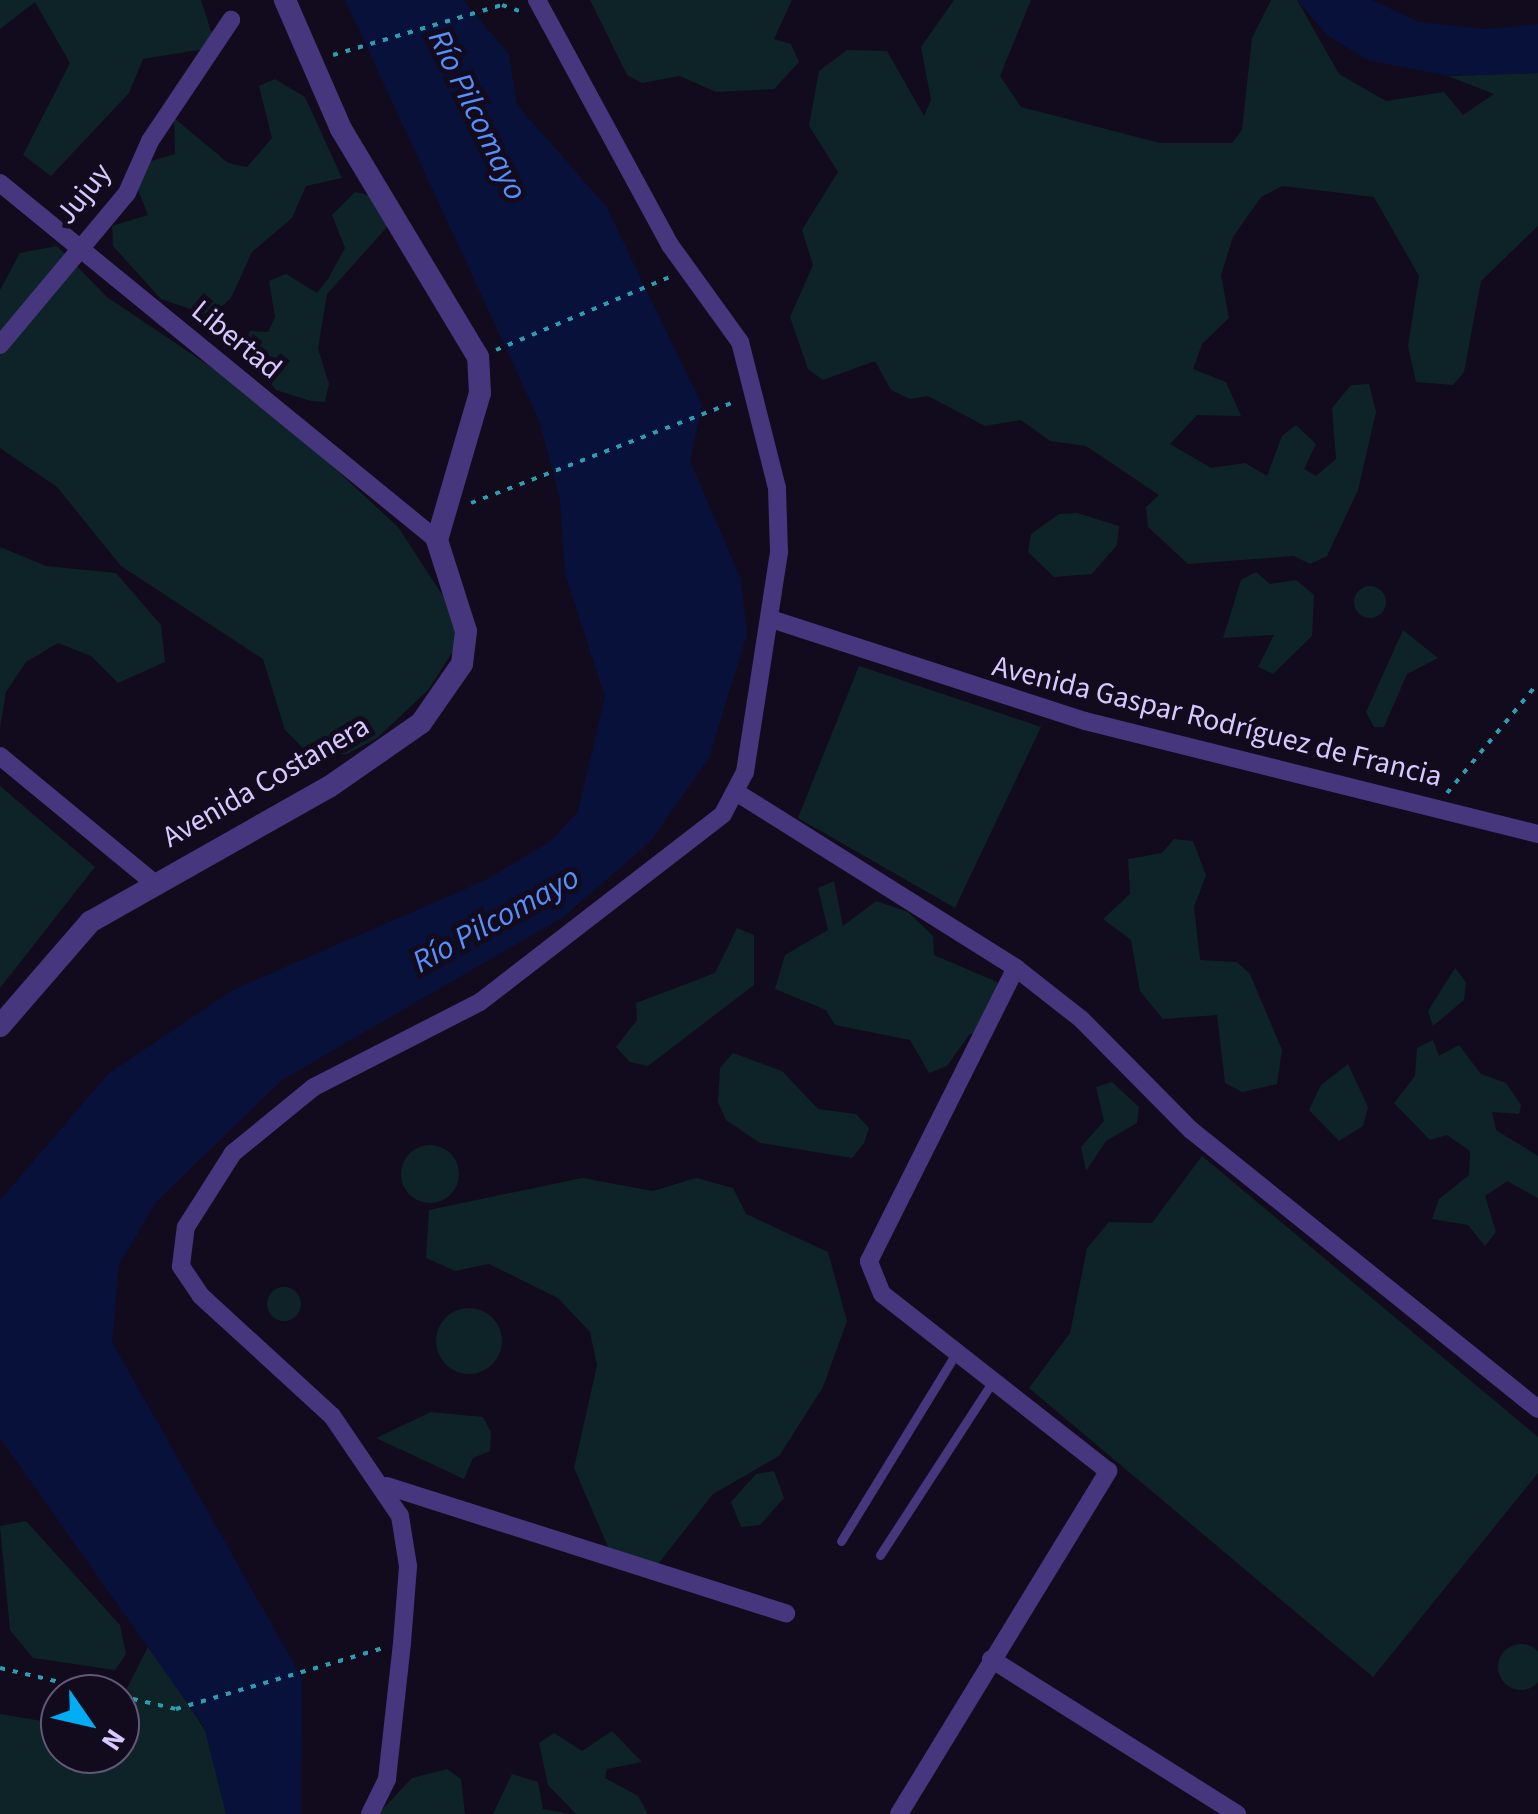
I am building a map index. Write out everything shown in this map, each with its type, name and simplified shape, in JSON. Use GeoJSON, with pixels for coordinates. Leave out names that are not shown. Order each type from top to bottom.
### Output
{"type":"FeatureCollection","features":[{"type":"Feature","properties":{"kind":"street"},"geometry":{"type":"LineString","coordinates":[[286,0],[341,129],[478,358],[480,393],[437,540]]}},
{"type":"Feature","properties":{"kind":"street"},"geometry":{"type":"LineString","coordinates":[[370,1814],[387,1779],[408,1566],[387,1486],[332,1416],[201,1296],[181,1266],[204,1188],[314,1087],[480,1002],[739,794],[771,619],[777,488],[740,342],[670,244],[537,0]]}},
{"type":"Feature","properties":{"kind":"street","name":"Jujuy"},"geometry":{"type":"LineString","coordinates":[[0,345],[77,246],[127,194],[150,141],[231,20]]}},
{"type":"Feature","properties":{"kind":"street","name":"Libertad"},"geometry":{"type":"LineString","coordinates":[[0,183],[437,540]]}},
{"type":"Feature","properties":{"kind":"street","name":"Avenida Costanera"},"geometry":{"type":"LineString","coordinates":[[0,1026],[90,922],[153,882],[329,787],[421,724],[451,690],[466,631],[437,540]]}},
{"type":"Feature","properties":{"kind":"street","name":"Avenida Gaspar Rodríguez de Francia"},"geometry":{"type":"LineString","coordinates":[[771,619],[1085,721],[1439,806],[1538,834]]}},
{"type":"Feature","properties":{"kind":"street"},"geometry":{"type":"LineString","coordinates":[[0,756],[153,882]]}},
{"type":"Feature","properties":{"kind":"street"},"geometry":{"type":"LineString","coordinates":[[739,794],[1016,968],[1081,1019],[1191,1130],[1538,1409]]}},
{"type":"Feature","properties":{"kind":"street"},"geometry":{"type":"LineString","coordinates":[[900,1814],[1108,1471],[882,1294],[869,1261],[1016,968]]}},
{"type":"Feature","properties":{"kind":"street"},"geometry":{"type":"LineString","coordinates":[[387,1486],[786,1612]]}},
{"type":"Feature","properties":{"kind":"street"},"geometry":{"type":"LineString","coordinates":[[991,1659],[1237,1814]]}},
{"type":"Feature","properties":{"kind":"lane"},"geometry":{"type":"LineString","coordinates":[[840,1541],[957,1352]]}},
{"type":"Feature","properties":{"kind":"lane"},"geometry":{"type":"LineString","coordinates":[[880,1554],[993,1381]]}},
{"type":"Feature","properties":{"kind":"path"},"geometry":{"type":"LineString","coordinates":[[344,58],[502,5]]}},
{"type":"Feature","properties":{"kind":"path"},"geometry":{"type":"LineString","coordinates":[[494,351],[662,282]]}},
{"type":"Feature","properties":{"kind":"path"},"geometry":{"type":"LineString","coordinates":[[446,509],[518,490],[712,408],[751,397]]}},
{"type":"Feature","properties":{"kind":"path"},"geometry":{"type":"LineString","coordinates":[[1439,806],[1538,683]]}},
{"type":"Feature","properties":{"kind":"path"},"geometry":{"type":"LineString","coordinates":[[140,1701],[176,1709],[402,1643]]}},
{"type":"Feature","properties":{"kind":"path"},"geometry":{"type":"LineString","coordinates":[[0,1668],[40,1677]]}},
{"type":"Feature","properties":{"kind":"green space"},"geometry":{"type":"Polygon","coordinates":[[[0,0],[201,0],[216,47],[143,59],[129,93],[51,176],[23,155],[70,63],[35,2],[0,29],[0,0]]]}},
{"type":"Feature","properties":{"kind":"green space"},"geometry":{"type":"Polygon","coordinates":[[[590,0],[792,0],[774,39],[791,44],[799,62],[774,89],[716,92],[680,76],[642,83],[627,75],[590,0]]]}},
{"type":"Feature","properties":{"kind":"green space"},"geometry":{"type":"Polygon","coordinates":[[[954,0],[1031,0],[1000,76],[1021,107],[1160,143],[1232,143],[1242,130],[1252,38],[1271,0],[1297,0],[1339,74],[1386,101],[1444,92],[1463,115],[1494,94],[1448,76],[1538,73],[1538,226],[1481,281],[1464,372],[1453,385],[1416,382],[1408,346],[1419,276],[1374,197],[1282,186],[1261,197],[1233,237],[1221,275],[1229,318],[1202,344],[1193,369],[1226,382],[1241,416],[1197,415],[1170,444],[1211,468],[1245,463],[1267,476],[1282,436],[1296,425],[1316,444],[1304,469],[1316,476],[1336,459],[1332,408],[1351,385],[1369,384],[1376,412],[1358,490],[1327,556],[1310,564],[1294,556],[1188,564],[1148,527],[1146,507],[1159,495],[1086,446],[1050,441],[1021,420],[985,426],[928,396],[910,399],[891,390],[875,361],[823,380],[808,369],[790,317],[813,265],[802,230],[838,172],[809,126],[819,71],[847,50],[887,51],[924,116],[931,100],[921,47],[954,0]]]}},
{"type":"Feature","properties":{"kind":"green space"},"geometry":{"type":"Polygon","coordinates":[[[275,79],[305,97],[342,178],[306,186],[292,218],[252,252],[231,298],[211,316],[161,299],[113,246],[112,226],[148,215],[135,182],[141,164],[175,154],[174,118],[228,163],[247,167],[272,138],[259,86],[275,79]]]}},
{"type":"Feature","properties":{"kind":"green space"},"geometry":{"type":"Polygon","coordinates":[[[355,192],[372,196],[388,226],[327,294],[318,349],[329,384],[325,402],[311,401],[276,390],[244,348],[250,331],[268,332],[275,317],[269,281],[286,274],[317,293],[328,279],[345,248],[332,215],[355,192]]]}},
{"type":"Feature","properties":{"kind":"green space"},"geometry":{"type":"Polygon","coordinates":[[[57,246],[107,297],[264,403],[398,527],[466,631],[428,690],[377,738],[347,754],[310,755],[285,730],[263,659],[121,566],[57,487],[0,448],[0,290],[20,253],[57,246]]]}},
{"type":"Feature","properties":{"kind":"green space"},"geometry":{"type":"Polygon","coordinates":[[[1077,513],[1119,526],[1117,545],[1092,574],[1054,577],[1028,552],[1031,534],[1059,514],[1077,513]]]}},
{"type":"Feature","properties":{"kind":"green space"},"geometry":{"type":"Polygon","coordinates":[[[0,547],[46,566],[116,573],[161,625],[165,662],[118,683],[91,656],[58,643],[26,662],[6,692],[0,728],[0,547]]]}},
{"type":"Feature","properties":{"kind":"green space"},"geometry":{"type":"Polygon","coordinates":[[[1256,572],[1270,584],[1296,580],[1314,595],[1312,636],[1273,674],[1258,667],[1274,635],[1223,638],[1241,580],[1256,572]]]}},
{"type":"Feature","properties":{"kind":"green space"},"geometry":{"type":"Polygon","coordinates":[[[1370,586],[1381,591],[1386,602],[1381,613],[1370,618],[1359,613],[1354,602],[1359,591],[1370,586]]]}},
{"type":"Feature","properties":{"kind":"green space"},"geometry":{"type":"Polygon","coordinates":[[[1403,630],[1438,658],[1407,674],[1384,727],[1374,727],[1366,712],[1403,630]]]}},
{"type":"Feature","properties":{"kind":"green space"},"geometry":{"type":"Polygon","coordinates":[[[859,666],[1041,727],[955,908],[798,818],[859,666]]]}},
{"type":"Feature","properties":{"kind":"green space"},"geometry":{"type":"Polygon","coordinates":[[[0,786],[95,867],[0,988],[0,786]]]}},
{"type":"Feature","properties":{"kind":"green space"},"geometry":{"type":"Polygon","coordinates":[[[1174,839],[1193,841],[1206,875],[1194,907],[1200,960],[1237,962],[1250,974],[1282,1050],[1277,1084],[1242,1092],[1225,1083],[1217,1015],[1163,1019],[1140,991],[1131,940],[1103,919],[1130,894],[1128,859],[1162,853],[1174,839]]]}},
{"type":"Feature","properties":{"kind":"green space"},"geometry":{"type":"Polygon","coordinates":[[[834,881],[843,926],[876,901],[908,912],[933,936],[934,955],[997,982],[1001,1018],[969,1035],[947,1066],[929,1073],[910,1040],[835,1025],[826,1010],[775,989],[785,955],[828,930],[818,888],[834,881]]]}},
{"type":"Feature","properties":{"kind":"green space"},"geometry":{"type":"Polygon","coordinates":[[[737,928],[754,935],[754,985],[648,1066],[630,1062],[616,1047],[637,1020],[636,1003],[715,973],[737,928]]]}},
{"type":"Feature","properties":{"kind":"green space"},"geometry":{"type":"Polygon","coordinates":[[[1455,968],[1466,982],[1464,1000],[1433,1026],[1428,1011],[1455,968]]]}},
{"type":"Feature","properties":{"kind":"green space"},"geometry":{"type":"Polygon","coordinates":[[[1433,1040],[1439,1056],[1459,1045],[1481,1074],[1506,1083],[1521,1105],[1519,1114],[1492,1112],[1496,1130],[1538,1156],[1538,1198],[1507,1181],[1485,1196],[1496,1232],[1485,1246],[1468,1225],[1432,1219],[1439,1199],[1469,1175],[1470,1151],[1447,1135],[1430,1140],[1394,1103],[1415,1076],[1417,1048],[1433,1040]]]}},
{"type":"Feature","properties":{"kind":"green space"},"geometry":{"type":"Polygon","coordinates":[[[733,1053],[782,1071],[818,1109],[856,1114],[869,1128],[864,1143],[852,1158],[760,1143],[726,1120],[718,1102],[720,1068],[733,1053]]]}},
{"type":"Feature","properties":{"kind":"green space"},"geometry":{"type":"Polygon","coordinates":[[[1348,1064],[1368,1107],[1363,1126],[1339,1141],[1309,1110],[1321,1085],[1348,1064]]]}},
{"type":"Feature","properties":{"kind":"green space"},"geometry":{"type":"Polygon","coordinates":[[[1112,1082],[1139,1107],[1137,1123],[1106,1141],[1086,1171],[1081,1147],[1104,1121],[1096,1087],[1112,1082]]]}},
{"type":"Feature","properties":{"kind":"green space"},"geometry":{"type":"Polygon","coordinates":[[[430,1145],[451,1153],[459,1174],[451,1195],[430,1203],[409,1195],[401,1174],[409,1153],[430,1145]]]}},
{"type":"Feature","properties":{"kind":"green space"},"geometry":{"type":"Polygon","coordinates":[[[1202,1156],[1538,1437],[1538,1473],[1373,1677],[1029,1388],[1070,1333],[1087,1248],[1109,1222],[1152,1223],[1202,1156]]]}},
{"type":"Feature","properties":{"kind":"green space"},"geometry":{"type":"Polygon","coordinates":[[[582,1178],[653,1191],[696,1178],[733,1188],[746,1214],[828,1252],[847,1321],[823,1387],[779,1456],[713,1494],[654,1569],[618,1570],[574,1468],[597,1365],[590,1332],[558,1298],[489,1264],[455,1271],[426,1258],[429,1210],[582,1178]]]}},
{"type":"Feature","properties":{"kind":"green space"},"geometry":{"type":"Polygon","coordinates":[[[284,1287],[296,1292],[301,1304],[296,1316],[284,1321],[272,1316],[267,1304],[272,1292],[284,1287]]]}},
{"type":"Feature","properties":{"kind":"green space"},"geometry":{"type":"Polygon","coordinates":[[[469,1308],[493,1317],[502,1341],[493,1365],[469,1374],[445,1365],[436,1341],[445,1317],[469,1308]]]}},
{"type":"Feature","properties":{"kind":"green space"},"geometry":{"type":"Polygon","coordinates":[[[431,1412],[483,1417],[491,1432],[490,1451],[473,1458],[464,1479],[376,1438],[431,1412]]]}},
{"type":"Feature","properties":{"kind":"green space"},"geometry":{"type":"Polygon","coordinates":[[[774,1471],[784,1498],[760,1525],[741,1527],[731,1502],[756,1474],[774,1471]]]}},
{"type":"Feature","properties":{"kind":"green space"},"geometry":{"type":"Polygon","coordinates":[[[26,1521],[120,1625],[126,1654],[115,1670],[33,1658],[10,1630],[0,1526],[26,1521]]]}},
{"type":"Feature","properties":{"kind":"green space"},"geometry":{"type":"Polygon","coordinates":[[[1521,1644],[1537,1651],[1544,1667],[1537,1683],[1521,1690],[1505,1683],[1498,1667],[1505,1651],[1521,1644]]]}},
{"type":"Feature","properties":{"kind":"green space"},"geometry":{"type":"Polygon","coordinates":[[[149,1645],[216,1747],[226,1814],[0,1814],[0,1714],[40,1721],[40,1774],[140,1774],[140,1674],[134,1674],[149,1645]]]}},
{"type":"Feature","properties":{"kind":"green space"},"geometry":{"type":"Polygon","coordinates":[[[612,1731],[642,1762],[607,1769],[605,1778],[638,1796],[648,1814],[576,1814],[548,1785],[539,1743],[554,1733],[582,1751],[612,1731]]]}},
{"type":"Feature","properties":{"kind":"green space"},"geometry":{"type":"Polygon","coordinates":[[[447,1769],[461,1779],[465,1814],[378,1814],[412,1778],[447,1769]]]}},
{"type":"Feature","properties":{"kind":"green space"},"geometry":{"type":"Polygon","coordinates":[[[512,1774],[538,1782],[543,1809],[570,1814],[493,1814],[512,1774]]]}},
{"type":"Feature","properties":{"kind":"water","name":"Río Pilcomayo"},"geometry":{"type":"Polygon","coordinates":[[[345,0],[463,0],[509,54],[517,105],[606,206],[702,405],[690,461],[741,579],[747,634],[709,758],[650,842],[563,917],[282,1080],[156,1202],[119,1265],[112,1342],[302,1678],[301,1814],[226,1814],[204,1727],[0,1438],[0,1200],[108,1074],[233,990],[486,880],[551,841],[578,811],[605,697],[565,574],[560,500],[539,420],[345,0]]]}},
{"type":"Feature","properties":{"kind":"water"},"geometry":{"type":"Polygon","coordinates":[[[1297,0],[1372,0],[1419,22],[1486,29],[1538,24],[1538,73],[1448,76],[1367,60],[1327,35],[1297,0]]]}}]}
